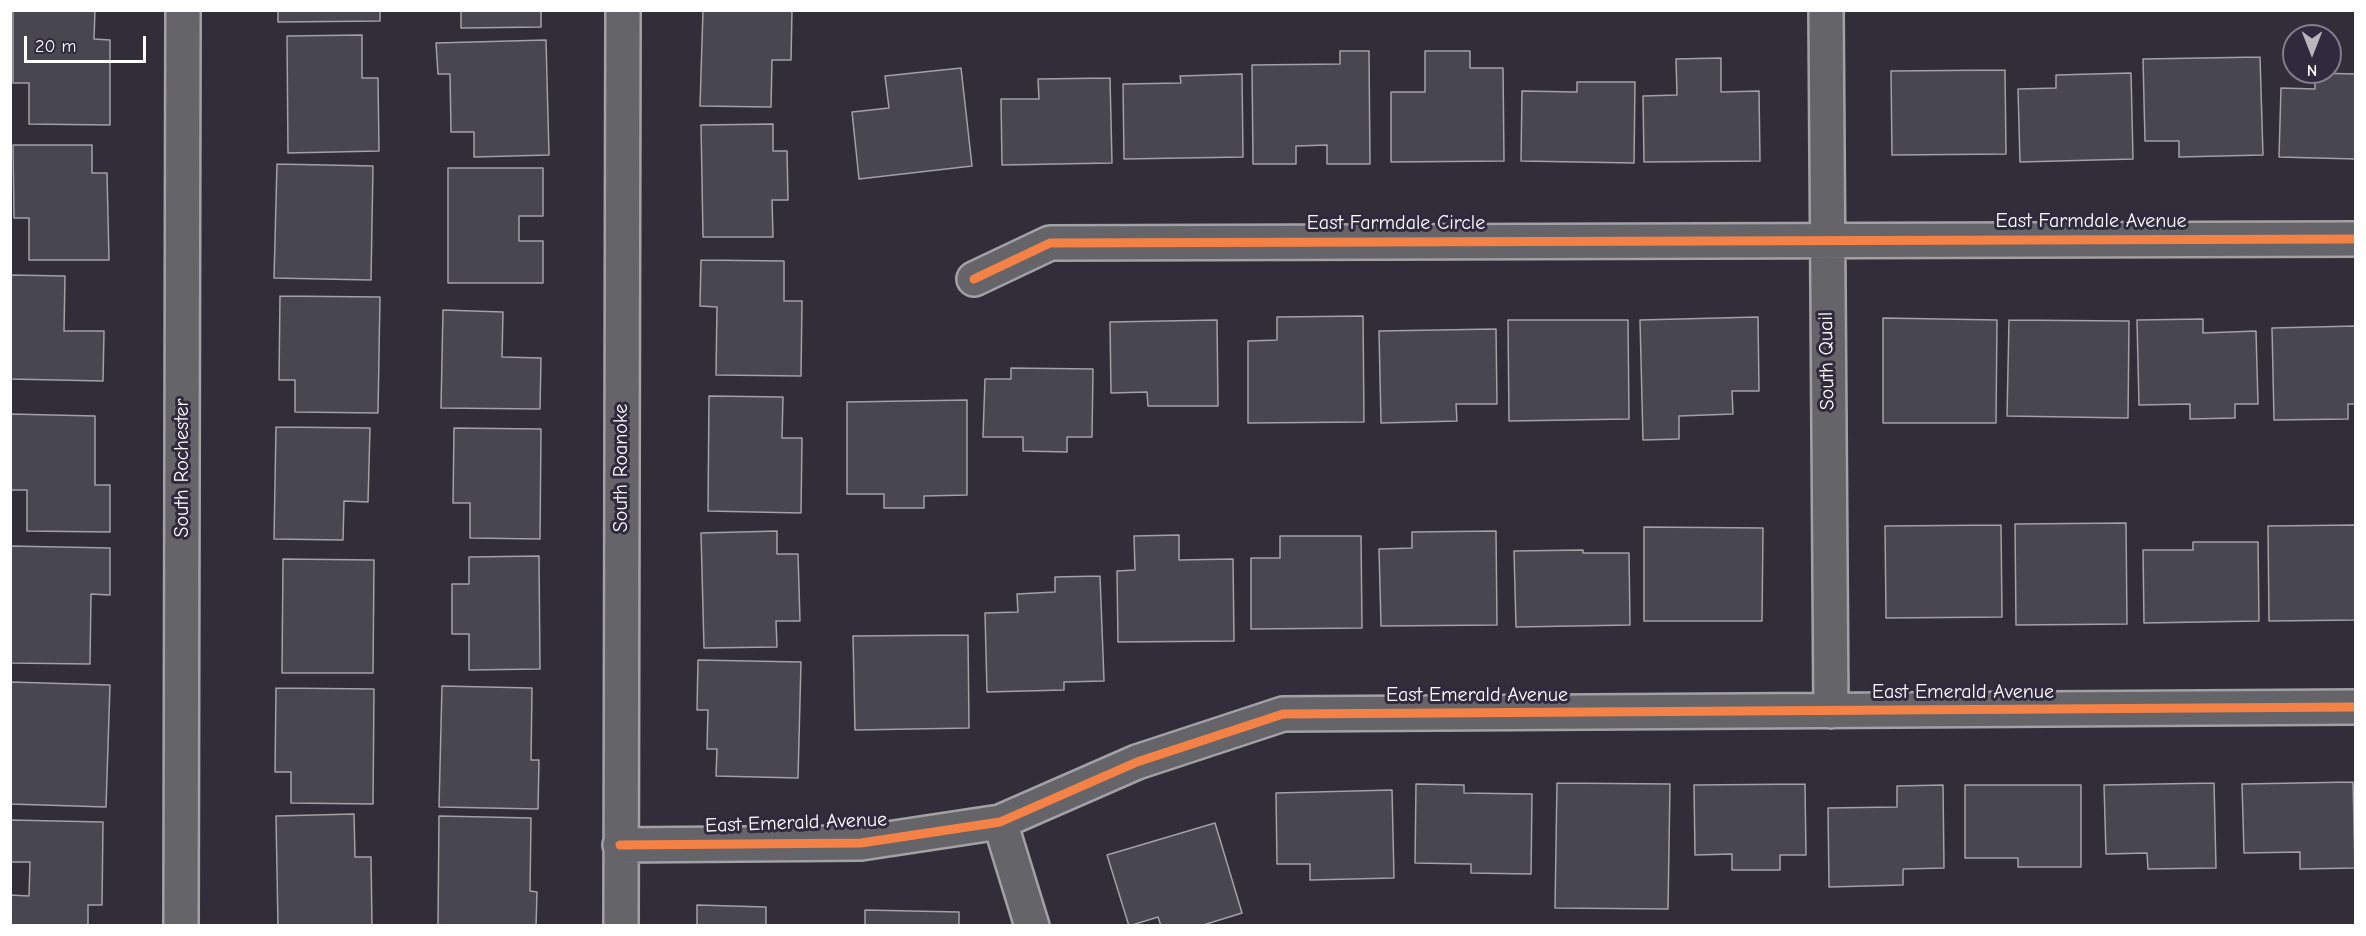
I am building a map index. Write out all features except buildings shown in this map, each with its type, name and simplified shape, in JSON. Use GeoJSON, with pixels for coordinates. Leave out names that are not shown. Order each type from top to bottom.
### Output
{"type":"FeatureCollection","features":[{"type":"Feature","properties":{"kind":"street","name":"South Rochester"},"geometry":{"type":"LineString","coordinates":[[181,926],[183,10]]}},
{"type":"Feature","properties":{"kind":"street","name":"South Roanoke"},"geometry":{"type":"LineString","coordinates":[[621,926],[623,10]]}},
{"type":"Feature","properties":{"kind":"street","name":"South Quail"},"geometry":{"type":"LineString","coordinates":[[1826,10],[1831,711]]}},
{"type":"Feature","properties":{"kind":"street","name":"East Farmdale Avenue"},"geometry":{"type":"LineString","coordinates":[[1826,239],[2355,239]]}},
{"type":"Feature","properties":{"kind":"street","name":"East Farmdale Circle"},"geometry":{"type":"LineString","coordinates":[[974,279],[1050,243],[1826,239]]}},
{"type":"Feature","properties":{"kind":"street","name":"East Emerald Avenue"},"geometry":{"type":"LineString","coordinates":[[620,845],[861,843],[1000,822],[1137,762],[1284,714],[2355,707]]}},
{"type":"Feature","properties":{"kind":"street"},"geometry":{"type":"LineString","coordinates":[[1000,822],[1032,926]]}},
{"type":"Feature","properties":{"kind":"cycle path"},"geometry":{"type":"LineString","coordinates":[[974,279],[1050,243],[2356,239]]}},
{"type":"Feature","properties":{"kind":"cycle path"},"geometry":{"type":"LineString","coordinates":[[620,845],[861,843],[1000,822],[1137,762],[1283,714],[2356,707]]}}]}
